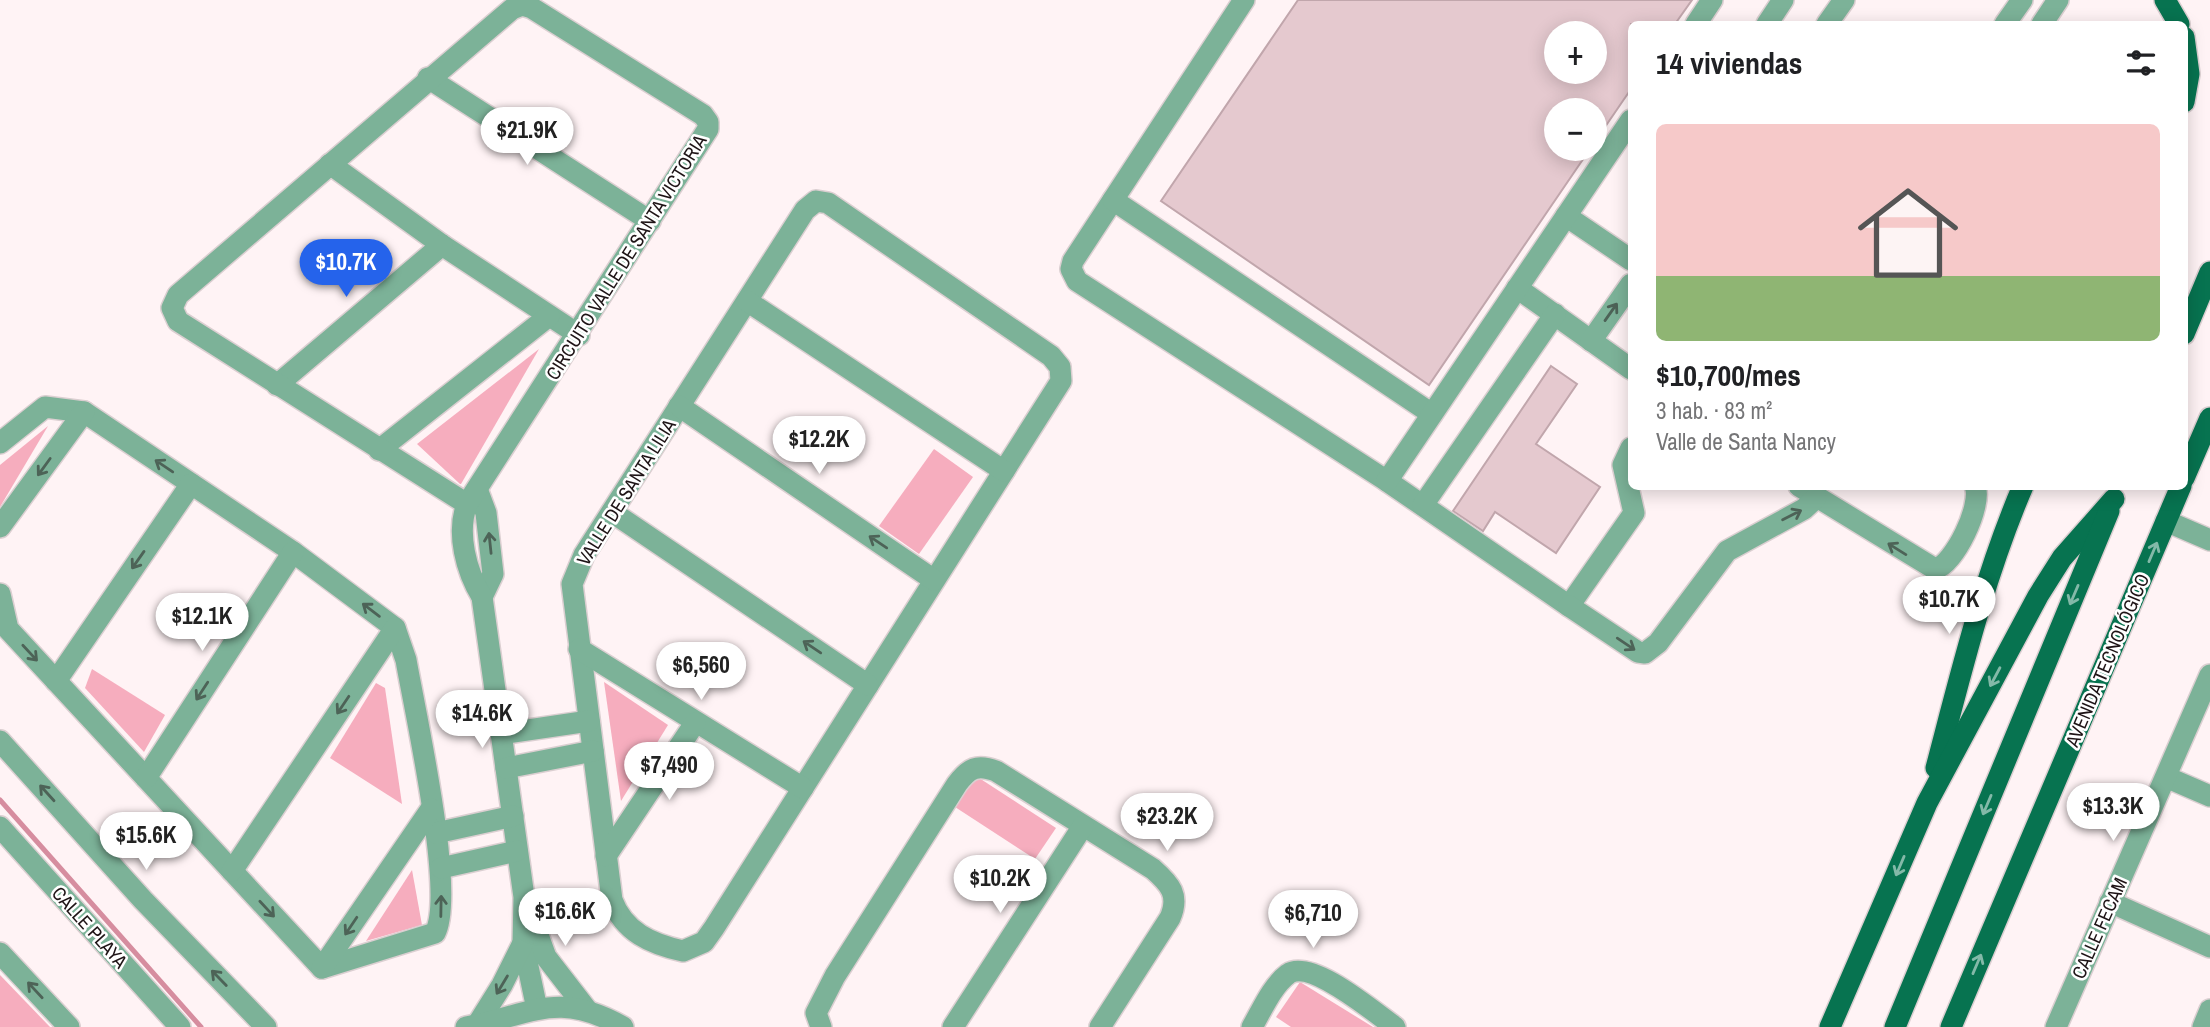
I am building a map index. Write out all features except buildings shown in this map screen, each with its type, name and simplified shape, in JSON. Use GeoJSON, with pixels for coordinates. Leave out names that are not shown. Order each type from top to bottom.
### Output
{"type":"FeatureCollection","features":[{"type":"Feature","properties":{"kind":"main road"},"geometry":{"type":"LineString","coordinates":[[2165,0],[2177,21]]}},
{"type":"Feature","properties":{"kind":"main road"},"geometry":{"type":"LineString","coordinates":[[2188,324],[2210,272]]}},
{"type":"Feature","properties":{"kind":"main road"},"geometry":{"type":"LineString","coordinates":[[2188,469],[2210,418]]}},
{"type":"Feature","properties":{"kind":"main road"},"geometry":{"type":"LineString","coordinates":[[1927,803],[1980,604],[2003,532],[2021,490]]}},
{"type":"Feature","properties":{"kind":"main road","name":"AVENIDA TECNOLÓGICO"},"geometry":{"type":"LineString","coordinates":[[1951,1027],[2178,490]]}},
{"type":"Feature","properties":{"kind":"main road"},"geometry":{"type":"LineString","coordinates":[[1830,1027],[1927,803],[2038,596],[2062,558],[2117,493]]}},
{"type":"Feature","properties":{"kind":"main road"},"geometry":{"type":"LineString","coordinates":[[1895,1027],[2117,493]]}},
{"type":"Feature","properties":{"kind":"street"},"geometry":{"type":"LineString","coordinates":[[1244,0],[1073,261],[1071,269],[1077,281],[1387,481],[1638,652],[1645,653],[1658,643],[1727,551],[1804,509],[1807,492],[1935,569],[1948,563],[1978,505],[1976,490]]}},
{"type":"Feature","properties":{"kind":"street"},"geometry":{"type":"LineString","coordinates":[[1698,21],[1712,0]]}},
{"type":"Feature","properties":{"kind":"street"},"geometry":{"type":"LineString","coordinates":[[1768,21],[1783,0]]}},
{"type":"Feature","properties":{"kind":"street"},"geometry":{"type":"LineString","coordinates":[[1829,21],[1844,0]]}},
{"type":"Feature","properties":{"kind":"street"},"geometry":{"type":"LineString","coordinates":[[2007,21],[2022,0]]}},
{"type":"Feature","properties":{"kind":"street"},"geometry":{"type":"LineString","coordinates":[[2044,21],[2058,0]]}},
{"type":"Feature","properties":{"kind":"street","name":"CIRCUITO VALLE DE SANTA VICTORIA"},"geometry":{"type":"LineString","coordinates":[[472,497],[379,450],[178,321],[172,308],[178,295],[428,78],[512,9],[522,5],[532,8],[703,115],[708,122],[708,129],[579,335],[472,497],[460,522],[471,580],[482,597],[524,897],[523,943],[537,1009]]}},
{"type":"Feature","properties":{"kind":"street"},"geometry":{"type":"LineString","coordinates":[[428,78],[650,221]]}},
{"type":"Feature","properties":{"kind":"street"},"geometry":{"type":"LineString","coordinates":[[1387,481],[1628,124]]}},
{"type":"Feature","properties":{"kind":"street"},"geometry":{"type":"LineString","coordinates":[[330,164],[442,244],[579,335]]}},
{"type":"Feature","properties":{"kind":"street"},"geometry":{"type":"LineString","coordinates":[[1113,200],[1432,414]]}},
{"type":"Feature","properties":{"kind":"street","name":"VALLE DE SANTA LILIA"},"geometry":{"type":"LineString","coordinates":[[816,201],[828,203],[1051,356],[1060,367],[1061,381],[714,928],[704,942],[693,949],[672,948],[638,935],[627,927],[618,916],[612,900],[572,584],[581,562],[747,301],[805,209],[816,201]]}},
{"type":"Feature","properties":{"kind":"street"},"geometry":{"type":"LineString","coordinates":[[1566,216],[1628,258]]}},
{"type":"Feature","properties":{"kind":"street"},"geometry":{"type":"LineString","coordinates":[[277,385],[442,244]]}},
{"type":"Feature","properties":{"kind":"street"},"geometry":{"type":"LineString","coordinates":[[1517,288],[1628,367]]}},
{"type":"Feature","properties":{"kind":"street"},"geometry":{"type":"LineString","coordinates":[[1591,341],[1628,288]]}},
{"type":"Feature","properties":{"kind":"street"},"geometry":{"type":"LineString","coordinates":[[747,301],[1004,471]]}},
{"type":"Feature","properties":{"kind":"street"},"geometry":{"type":"LineString","coordinates":[[1423,505],[1555,314]]}},
{"type":"Feature","properties":{"kind":"street"},"geometry":{"type":"LineString","coordinates":[[379,450],[549,316]]}},
{"type":"Feature","properties":{"kind":"street"},"geometry":{"type":"LineString","coordinates":[[679,406],[934,580]]}},
{"type":"Feature","properties":{"kind":"street"},"geometry":{"type":"LineString","coordinates":[[0,443],[45,407],[84,412],[293,552],[395,628],[406,660],[436,833],[441,868],[440,923],[435,933],[322,968]]}},
{"type":"Feature","properties":{"kind":"street"},"geometry":{"type":"LineString","coordinates":[[0,527],[84,412]]}},
{"type":"Feature","properties":{"kind":"street"},"geometry":{"type":"LineString","coordinates":[[1628,454],[1623,465],[1628,487]]}},
{"type":"Feature","properties":{"kind":"street"},"geometry":{"type":"LineString","coordinates":[[56,681],[191,484]]}},
{"type":"Feature","properties":{"kind":"street"},"geometry":{"type":"LineString","coordinates":[[1569,606],[1634,513],[1629,490]]}},
{"type":"Feature","properties":{"kind":"street"},"geometry":{"type":"LineString","coordinates":[[612,512],[868,685]]}},
{"type":"Feature","properties":{"kind":"street"},"geometry":{"type":"LineString","coordinates":[[2166,521],[2210,540]]}},
{"type":"Feature","properties":{"kind":"street"},"geometry":{"type":"LineString","coordinates":[[146,778],[293,552]]}},
{"type":"Feature","properties":{"kind":"street"},"geometry":{"type":"LineString","coordinates":[[0,594],[8,629],[322,968]]}},
{"type":"Feature","properties":{"kind":"street"},"geometry":{"type":"LineString","coordinates":[[232,871],[395,628]]}},
{"type":"Feature","properties":{"kind":"street"},"geometry":{"type":"LineString","coordinates":[[579,649],[803,788]]}},
{"type":"Feature","properties":{"kind":"street","name":"CALLE FECAM"},"geometry":{"type":"LineString","coordinates":[[2056,1027],[2210,675]]}},
{"type":"Feature","properties":{"kind":"street"},"geometry":{"type":"LineString","coordinates":[[501,734],[589,721]]}},
{"type":"Feature","properties":{"kind":"street"},"geometry":{"type":"LineString","coordinates":[[606,856],[695,723]]}},
{"type":"Feature","properties":{"kind":"street"},"geometry":{"type":"LineString","coordinates":[[0,741],[143,900],[266,1027]]}},
{"type":"Feature","properties":{"kind":"street"},"geometry":{"type":"LineString","coordinates":[[506,768],[593,751]]}},
{"type":"Feature","properties":{"kind":"street"},"geometry":{"type":"LineString","coordinates":[[821,1027],[816,1013],[820,1002],[957,784],[970,769],[977,766],[996,771],[1153,869],[1172,888],[1176,897],[1170,918],[1100,1027]]}},
{"type":"Feature","properties":{"kind":"street"},"geometry":{"type":"LineString","coordinates":[[2166,776],[2210,796]]}},
{"type":"Feature","properties":{"kind":"street"},"geometry":{"type":"LineString","coordinates":[[322,968],[431,808]]}},
{"type":"Feature","properties":{"kind":"street"},"geometry":{"type":"LineString","coordinates":[[436,833],[513,816]]}},
{"type":"Feature","properties":{"kind":"street"},"geometry":{"type":"LineString","coordinates":[[953,1027],[1083,826]]}},
{"type":"Feature","properties":{"kind":"street","name":"CALLE PLAYA"},"geometry":{"type":"LineString","coordinates":[[0,827],[180,1027]]}},
{"type":"Feature","properties":{"kind":"street"},"geometry":{"type":"LineString","coordinates":[[441,868],[517,851]]}},
{"type":"Feature","properties":{"kind":"street"},"geometry":{"type":"LineString","coordinates":[[524,897],[546,957],[587,1010]]}},
{"type":"Feature","properties":{"kind":"street"},"geometry":{"type":"LineString","coordinates":[[2110,902],[2210,947]]}},
{"type":"Feature","properties":{"kind":"street"},"geometry":{"type":"LineString","coordinates":[[472,1026],[502,985],[523,943]]}},
{"type":"Feature","properties":{"kind":"street"},"geometry":{"type":"LineString","coordinates":[[0,953],[69,1027]]}},
{"type":"Feature","properties":{"kind":"street"},"geometry":{"type":"LineString","coordinates":[[1252,1027],[1279,983],[1291,972],[1299,970],[1318,974],[1395,1027]]}},
{"type":"Feature","properties":{"kind":"street"},"geometry":{"type":"LineString","coordinates":[[472,1026],[537,1009],[560,1006],[587,1010],[623,1027]]}},
{"type":"Feature","properties":{"kind":"street"},"geometry":{"type":"LineString","coordinates":[[2203,1027],[2210,1010]]}},
{"type":"Feature","properties":{"kind":"shaded area"},"geometry":{"type":"Polygon","coordinates":[[[539,349],[461,484],[460,484],[417,444],[539,349]]]}},
{"type":"Feature","properties":{"kind":"shaded area"},"geometry":{"type":"Polygon","coordinates":[[[48,426],[0,507],[0,465],[48,426]]]}},
{"type":"Feature","properties":{"kind":"shaded area"},"geometry":{"type":"Polygon","coordinates":[[[934,449],[973,477],[919,554],[879,526],[934,449]]]}},
{"type":"Feature","properties":{"kind":"shaded area"},"geometry":{"type":"Polygon","coordinates":[[[92,669],[165,715],[144,752],[85,688],[92,669]]]}},
{"type":"Feature","properties":{"kind":"shaded area"},"geometry":{"type":"Polygon","coordinates":[[[604,682],[668,725],[621,801],[604,682]]]}},
{"type":"Feature","properties":{"kind":"shaded area"},"geometry":{"type":"Polygon","coordinates":[[[376,683],[385,688],[402,804],[330,758],[376,683]]]}},
{"type":"Feature","properties":{"kind":"shaded area"},"geometry":{"type":"Polygon","coordinates":[[[976,776],[1056,828],[1035,859],[955,807],[976,776]]]}},
{"type":"Feature","properties":{"kind":"shaded area"},"geometry":{"type":"Polygon","coordinates":[[[412,870],[422,925],[366,941],[412,870]]]}},
{"type":"Feature","properties":{"kind":"shaded area"},"geometry":{"type":"Polygon","coordinates":[[[0,975],[50,1027],[0,1027],[0,975]]]}},
{"type":"Feature","properties":{"kind":"shaded area"},"geometry":{"type":"Polygon","coordinates":[[[1300,982],[1373,1027],[1291,1027],[1276,1017],[1300,982]]]}},
{"type":"Feature","properties":{"kind":"waterway"},"geometry":{"type":"LineString","coordinates":[[0,800],[201,1027]]}}]}
